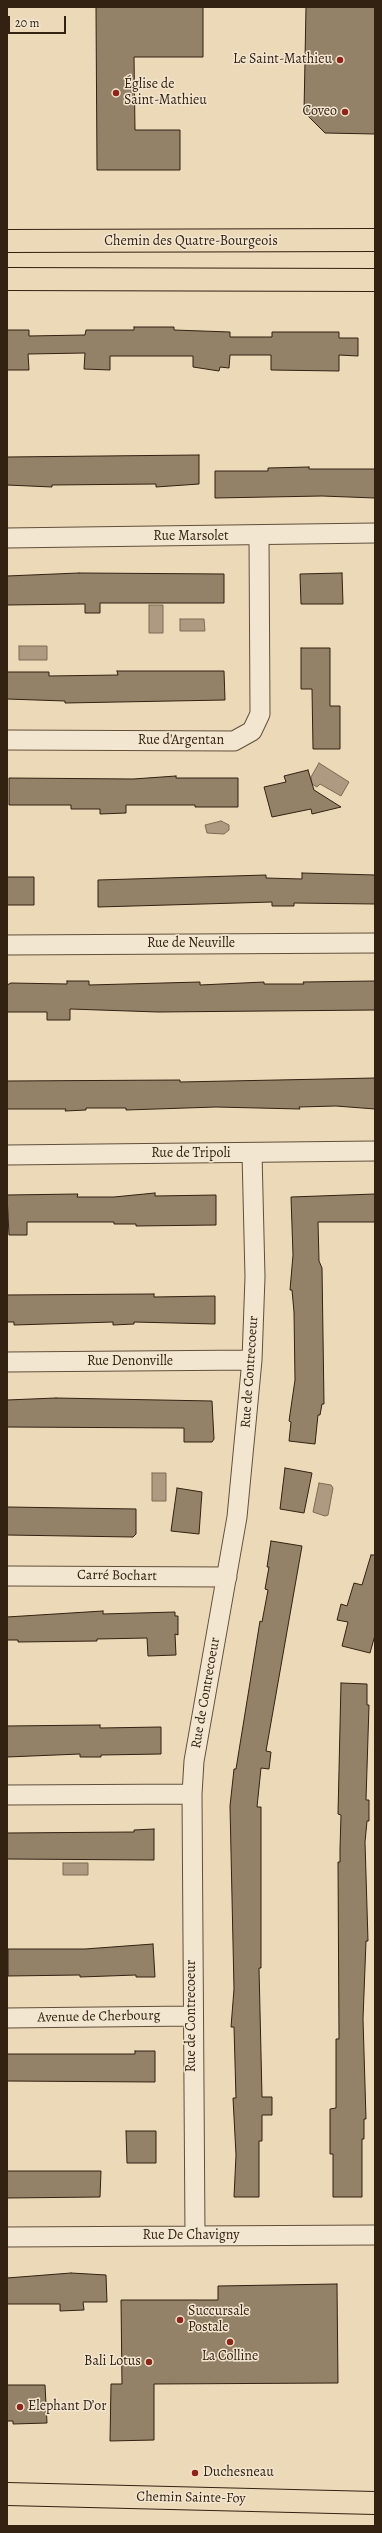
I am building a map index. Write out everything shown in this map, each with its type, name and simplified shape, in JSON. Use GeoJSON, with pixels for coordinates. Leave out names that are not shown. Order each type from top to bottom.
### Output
{"type":"FeatureCollection","features":[{"type":"Feature","properties":{"kind":"main road","name":"Chemin des Quatre-Bourgeois"},"geometry":{"type":"LineString","coordinates":[[7,241],[375,240]]}},
{"type":"Feature","properties":{"kind":"main road"},"geometry":{"type":"LineString","coordinates":[[7,279],[375,280]]}},
{"type":"Feature","properties":{"kind":"main road","name":"Chemin Sainte-Foy"},"geometry":{"type":"LineString","coordinates":[[7,2494],[375,2503]]}},
{"type":"Feature","properties":{"kind":"street","name":"Rue Marsolet"},"geometry":{"type":"LineString","coordinates":[[7,538],[259,536],[375,533]]}},
{"type":"Feature","properties":{"kind":"street","name":"Rue d'Argentan"},"geometry":{"type":"LineString","coordinates":[[7,740],[234,741],[252,731],[260,714],[259,536]]}},
{"type":"Feature","properties":{"kind":"street","name":"Rue de Neuville"},"geometry":{"type":"LineString","coordinates":[[7,945],[375,943]]}},
{"type":"Feature","properties":{"kind":"street","name":"Rue de Tripoli"},"geometry":{"type":"LineString","coordinates":[[7,1155],[375,1151]]}},
{"type":"Feature","properties":{"kind":"street","name":"Rue de Contrecoeur"},"geometry":{"type":"LineString","coordinates":[[195,2236],[192,2016],[192,1794],[194,1761],[237,1517],[252,1360],[255,1277],[252,1153]]}},
{"type":"Feature","properties":{"kind":"street","name":"Rue Denonville"},"geometry":{"type":"LineString","coordinates":[[7,1362],[252,1360]]}},
{"type":"Feature","properties":{"kind":"street","name":"Carré Bochart"},"geometry":{"type":"LineString","coordinates":[[7,1576],[226,1577]]}},
{"type":"Feature","properties":{"kind":"street"},"geometry":{"type":"LineString","coordinates":[[7,1795],[192,1794]]}},
{"type":"Feature","properties":{"kind":"street","name":"Avenue de Cherbourg"},"geometry":{"type":"LineString","coordinates":[[7,2018],[192,2016]]}},
{"type":"Feature","properties":{"kind":"street","name":"Rue De Chavigny"},"geometry":{"type":"LineString","coordinates":[[7,2237],[375,2235]]}},
{"type":"Feature","properties":{"kind":"shaded area"},"geometry":{"type":"Polygon","coordinates":[[[149,605],[163,605],[163,633],[149,633],[149,605]]]}},
{"type":"Feature","properties":{"kind":"shaded area"},"geometry":{"type":"Polygon","coordinates":[[[180,619],[204,619],[205,631],[180,631],[180,619]]]}},
{"type":"Feature","properties":{"kind":"shaded area"},"geometry":{"type":"Polygon","coordinates":[[[19,646],[47,646],[47,660],[19,660],[19,646]]]}},
{"type":"Feature","properties":{"kind":"shaded area"},"geometry":{"type":"Polygon","coordinates":[[[319,763],[349,782],[341,796],[320,784],[317,787],[312,784],[311,777],[319,763]]]}},
{"type":"Feature","properties":{"kind":"shaded area"},"geometry":{"type":"Polygon","coordinates":[[[221,821],[229,825],[229,830],[224,834],[207,833],[205,825],[221,821]]]}},
{"type":"Feature","properties":{"kind":"shaded area"},"geometry":{"type":"Polygon","coordinates":[[[152,1473],[166,1473],[166,1501],[152,1501],[152,1473]]]}},
{"type":"Feature","properties":{"kind":"shaded area"},"geometry":{"type":"Polygon","coordinates":[[[319,1483],[331,1485],[333,1488],[328,1515],[325,1516],[313,1512],[319,1483]]]}},
{"type":"Feature","properties":{"kind":"shaded area"},"geometry":{"type":"Polygon","coordinates":[[[63,1863],[88,1863],[88,1875],[63,1875],[63,1863]]]}},
{"type":"Feature","properties":{"kind":"building","name":"Église de Saint-Mathieu"},"geometry":{"type":"Polygon","coordinates":[[[96,7],[203,7],[203,57],[134,57],[135,130],[180,130],[180,170],[97,170],[96,7]]]}},
{"type":"Feature","properties":{"kind":"building","name":"Le Saint-Mathieu"},"geometry":{"type":"Polygon","coordinates":[[[306,7],[375,7],[375,134],[325,133],[304,112],[306,7]]]}},
{"type":"Feature","properties":{"kind":"building"},"geometry":{"type":"Polygon","coordinates":[[[134,327],[174,327],[174,330],[230,332],[230,337],[272,337],[272,332],[339,332],[339,338],[358,338],[358,356],[339,355],[339,371],[271,370],[271,355],[230,355],[229,368],[220,367],[219,371],[193,367],[193,356],[110,356],[110,370],[84,369],[85,353],[28,354],[29,370],[7,370],[7,330],[29,330],[29,336],[85,335],[86,330],[134,330],[134,327]]]}},
{"type":"Feature","properties":{"kind":"building"},"geometry":{"type":"Polygon","coordinates":[[[199,455],[199,484],[156,487],[156,484],[52,485],[52,487],[7,485],[7,457],[199,455]]]}},
{"type":"Feature","properties":{"kind":"building"},"geometry":{"type":"Polygon","coordinates":[[[309,467],[309,469],[375,469],[375,498],[322,496],[215,498],[215,471],[268,471],[268,468],[309,467]]]}},
{"type":"Feature","properties":{"kind":"building"},"geometry":{"type":"Polygon","coordinates":[[[79,573],[224,574],[224,603],[100,603],[100,613],[85,613],[85,604],[7,605],[7,576],[79,573]]]}},
{"type":"Feature","properties":{"kind":"building"},"geometry":{"type":"Polygon","coordinates":[[[342,573],[343,604],[301,604],[300,574],[342,573]]]}},
{"type":"Feature","properties":{"kind":"building"},"geometry":{"type":"Polygon","coordinates":[[[301,648],[330,648],[330,706],[340,706],[340,749],[313,749],[312,689],[301,689],[301,648]]]}},
{"type":"Feature","properties":{"kind":"building"},"geometry":{"type":"Polygon","coordinates":[[[117,671],[224,671],[225,700],[65,703],[65,701],[7,699],[7,672],[49,672],[49,676],[118,675],[117,671]]]}},
{"type":"Feature","properties":{"kind":"building"},"geometry":{"type":"Polygon","coordinates":[[[308,770],[314,790],[341,807],[312,814],[311,809],[272,817],[264,787],[286,782],[284,776],[308,770]]]}},
{"type":"Feature","properties":{"kind":"building"},"geometry":{"type":"Polygon","coordinates":[[[176,776],[176,778],[238,778],[238,807],[195,807],[195,805],[126,805],[126,813],[100,814],[100,809],[71,809],[71,805],[9,805],[9,778],[133,779],[176,776]]]}},
{"type":"Feature","properties":{"kind":"building"},"geometry":{"type":"Polygon","coordinates":[[[302,873],[375,875],[375,904],[294,903],[294,906],[272,906],[272,902],[98,907],[98,880],[266,875],[266,878],[302,879],[302,873]]]}},
{"type":"Feature","properties":{"kind":"building"},"geometry":{"type":"Polygon","coordinates":[[[7,877],[34,877],[34,905],[7,905],[7,877]]]}},
{"type":"Feature","properties":{"kind":"building"},"geometry":{"type":"Polygon","coordinates":[[[67,981],[89,981],[89,985],[200,982],[200,985],[264,982],[264,984],[304,984],[303,982],[375,981],[375,1010],[158,1012],[70,1009],[70,1020],[47,1020],[47,1012],[7,1012],[7,985],[11,983],[67,984],[67,981]]]}},
{"type":"Feature","properties":{"kind":"building"},"geometry":{"type":"Polygon","coordinates":[[[375,1078],[375,1109],[336,1106],[299,1107],[300,1109],[216,1107],[126,1110],[126,1108],[86,1108],[86,1110],[65,1111],[66,1109],[7,1109],[7,1081],[180,1080],[180,1082],[375,1078]]]}},
{"type":"Feature","properties":{"kind":"building"},"geometry":{"type":"Polygon","coordinates":[[[155,1193],[155,1196],[216,1195],[216,1225],[136,1226],[136,1224],[114,1224],[114,1222],[27,1222],[27,1235],[9,1235],[7,1195],[78,1194],[77,1197],[114,1197],[155,1193]]]}},
{"type":"Feature","properties":{"kind":"building"},"geometry":{"type":"Polygon","coordinates":[[[375,1194],[375,1222],[318,1222],[319,1261],[322,1268],[324,1404],[322,1404],[320,1415],[318,1415],[315,1444],[289,1441],[291,1422],[289,1421],[295,1380],[294,1312],[292,1290],[290,1290],[293,1255],[291,1197],[375,1194]]]}},
{"type":"Feature","properties":{"kind":"building"},"geometry":{"type":"Polygon","coordinates":[[[154,1294],[154,1297],[215,1296],[215,1324],[134,1322],[134,1324],[113,1325],[113,1322],[14,1325],[14,1322],[7,1322],[7,1295],[154,1294]]]}},
{"type":"Feature","properties":{"kind":"building"},"geometry":{"type":"Polygon","coordinates":[[[56,1398],[212,1401],[214,1439],[212,1442],[184,1442],[184,1428],[7,1427],[7,1400],[56,1398]]]}},
{"type":"Feature","properties":{"kind":"building"},"geometry":{"type":"Polygon","coordinates":[[[285,1468],[312,1473],[304,1513],[280,1509],[285,1468]]]}},
{"type":"Feature","properties":{"kind":"building"},"geometry":{"type":"Polygon","coordinates":[[[177,1488],[202,1492],[199,1534],[171,1531],[177,1488]]]}},
{"type":"Feature","properties":{"kind":"building"},"geometry":{"type":"Polygon","coordinates":[[[7,1507],[136,1509],[136,1534],[133,1537],[7,1535],[7,1507]]]}},
{"type":"Feature","properties":{"kind":"building"},"geometry":{"type":"Polygon","coordinates":[[[271,1541],[302,1546],[266,1751],[271,1752],[269,1769],[261,1768],[257,1807],[261,1807],[261,1968],[259,1968],[262,2097],[272,2097],[272,2115],[262,2115],[262,2141],[259,2141],[259,2197],[234,2197],[236,2155],[233,2098],[236,2098],[234,2027],[231,2027],[234,1989],[230,1806],[234,1769],[236,1769],[260,1621],[262,1622],[268,1590],[265,1589],[269,1567],[267,1567],[271,1541]]]}},
{"type":"Feature","properties":{"kind":"building"},"geometry":{"type":"Polygon","coordinates":[[[371,1555],[375,1555],[375,1635],[370,1653],[342,1646],[348,1622],[337,1620],[341,1604],[347,1606],[354,1583],[362,1585],[371,1555]]]}},
{"type":"Feature","properties":{"kind":"building"},"geometry":{"type":"Polygon","coordinates":[[[103,1611],[103,1614],[175,1612],[175,1616],[178,1616],[178,1635],[175,1634],[176,1655],[148,1656],[147,1638],[97,1639],[97,1641],[18,1642],[18,1640],[7,1640],[7,1617],[103,1611]]]}},
{"type":"Feature","properties":{"kind":"building"},"geometry":{"type":"Polygon","coordinates":[[[341,1683],[367,1684],[367,1705],[369,1705],[366,1800],[369,1800],[369,1821],[367,1821],[365,1842],[368,1941],[366,1941],[363,2019],[366,2119],[364,2119],[364,2139],[362,2139],[362,2197],[333,2197],[333,2154],[330,2154],[330,2109],[336,2108],[336,2039],[339,2039],[338,1862],[340,1862],[341,1815],[338,1814],[341,1683]]]}},
{"type":"Feature","properties":{"kind":"building"},"geometry":{"type":"Polygon","coordinates":[[[100,1725],[100,1728],[161,1727],[161,1754],[101,1755],[101,1757],[80,1757],[80,1754],[7,1757],[7,1726],[100,1725]]]}},
{"type":"Feature","properties":{"kind":"building"},"geometry":{"type":"Polygon","coordinates":[[[154,1829],[154,1860],[7,1859],[7,1833],[134,1832],[134,1830],[154,1829]]]}},
{"type":"Feature","properties":{"kind":"building"},"geometry":{"type":"Polygon","coordinates":[[[153,1944],[155,1977],[136,1977],[136,1975],[80,1977],[80,1975],[8,1976],[8,1949],[85,1949],[153,1944]]]}},
{"type":"Feature","properties":{"kind":"building"},"geometry":{"type":"Polygon","coordinates":[[[135,2051],[155,2051],[155,2082],[7,2081],[7,2054],[135,2054],[135,2051]]]}},
{"type":"Feature","properties":{"kind":"building"},"geometry":{"type":"Polygon","coordinates":[[[126,2131],[156,2131],[156,2163],[127,2163],[126,2131]]]}},
{"type":"Feature","properties":{"kind":"building"},"geometry":{"type":"Polygon","coordinates":[[[7,2171],[101,2171],[100,2197],[7,2198],[7,2171]]]}},
{"type":"Feature","properties":{"kind":"building"},"geometry":{"type":"Polygon","coordinates":[[[71,2273],[106,2275],[107,2302],[83,2302],[84,2310],[60,2311],[60,2304],[7,2304],[7,2278],[71,2273]]]}},
{"type":"Feature","properties":{"kind":"building","name":"La Colline"},"geometry":{"type":"Polygon","coordinates":[[[337,2284],[338,2383],[154,2384],[154,2440],[110,2441],[111,2384],[122,2384],[121,2300],[218,2300],[218,2286],[337,2284]]]}},
{"type":"Feature","properties":{"kind":"building"},"geometry":{"type":"Polygon","coordinates":[[[7,2385],[45,2385],[47,2423],[13,2424],[13,2421],[7,2421],[7,2385]]]}},
{"type":"Feature","properties":{"kind":"place","name":"Le Saint-Mathieu"},"geometry":{"type":"Point","coordinates":[340,60]}},
{"type":"Feature","properties":{"kind":"place","name":"Église de Saint-Mathieu"},"geometry":{"type":"Point","coordinates":[116,93]}},
{"type":"Feature","properties":{"kind":"place","name":"Coveo"},"geometry":{"type":"Point","coordinates":[345,112]}},
{"type":"Feature","properties":{"kind":"place","name":"Succursale Postale"},"geometry":{"type":"Point","coordinates":[180,2320]}},
{"type":"Feature","properties":{"kind":"place","name":"La Colline"},"geometry":{"type":"Point","coordinates":[230,2342]}},
{"type":"Feature","properties":{"kind":"place","name":"Bali Lotus"},"geometry":{"type":"Point","coordinates":[149,2362]}},
{"type":"Feature","properties":{"kind":"place","name":"Elephant D’or"},"geometry":{"type":"Point","coordinates":[20,2407]}},
{"type":"Feature","properties":{"kind":"place","name":"Duchesneau"},"geometry":{"type":"Point","coordinates":[195,2473]}}]}
